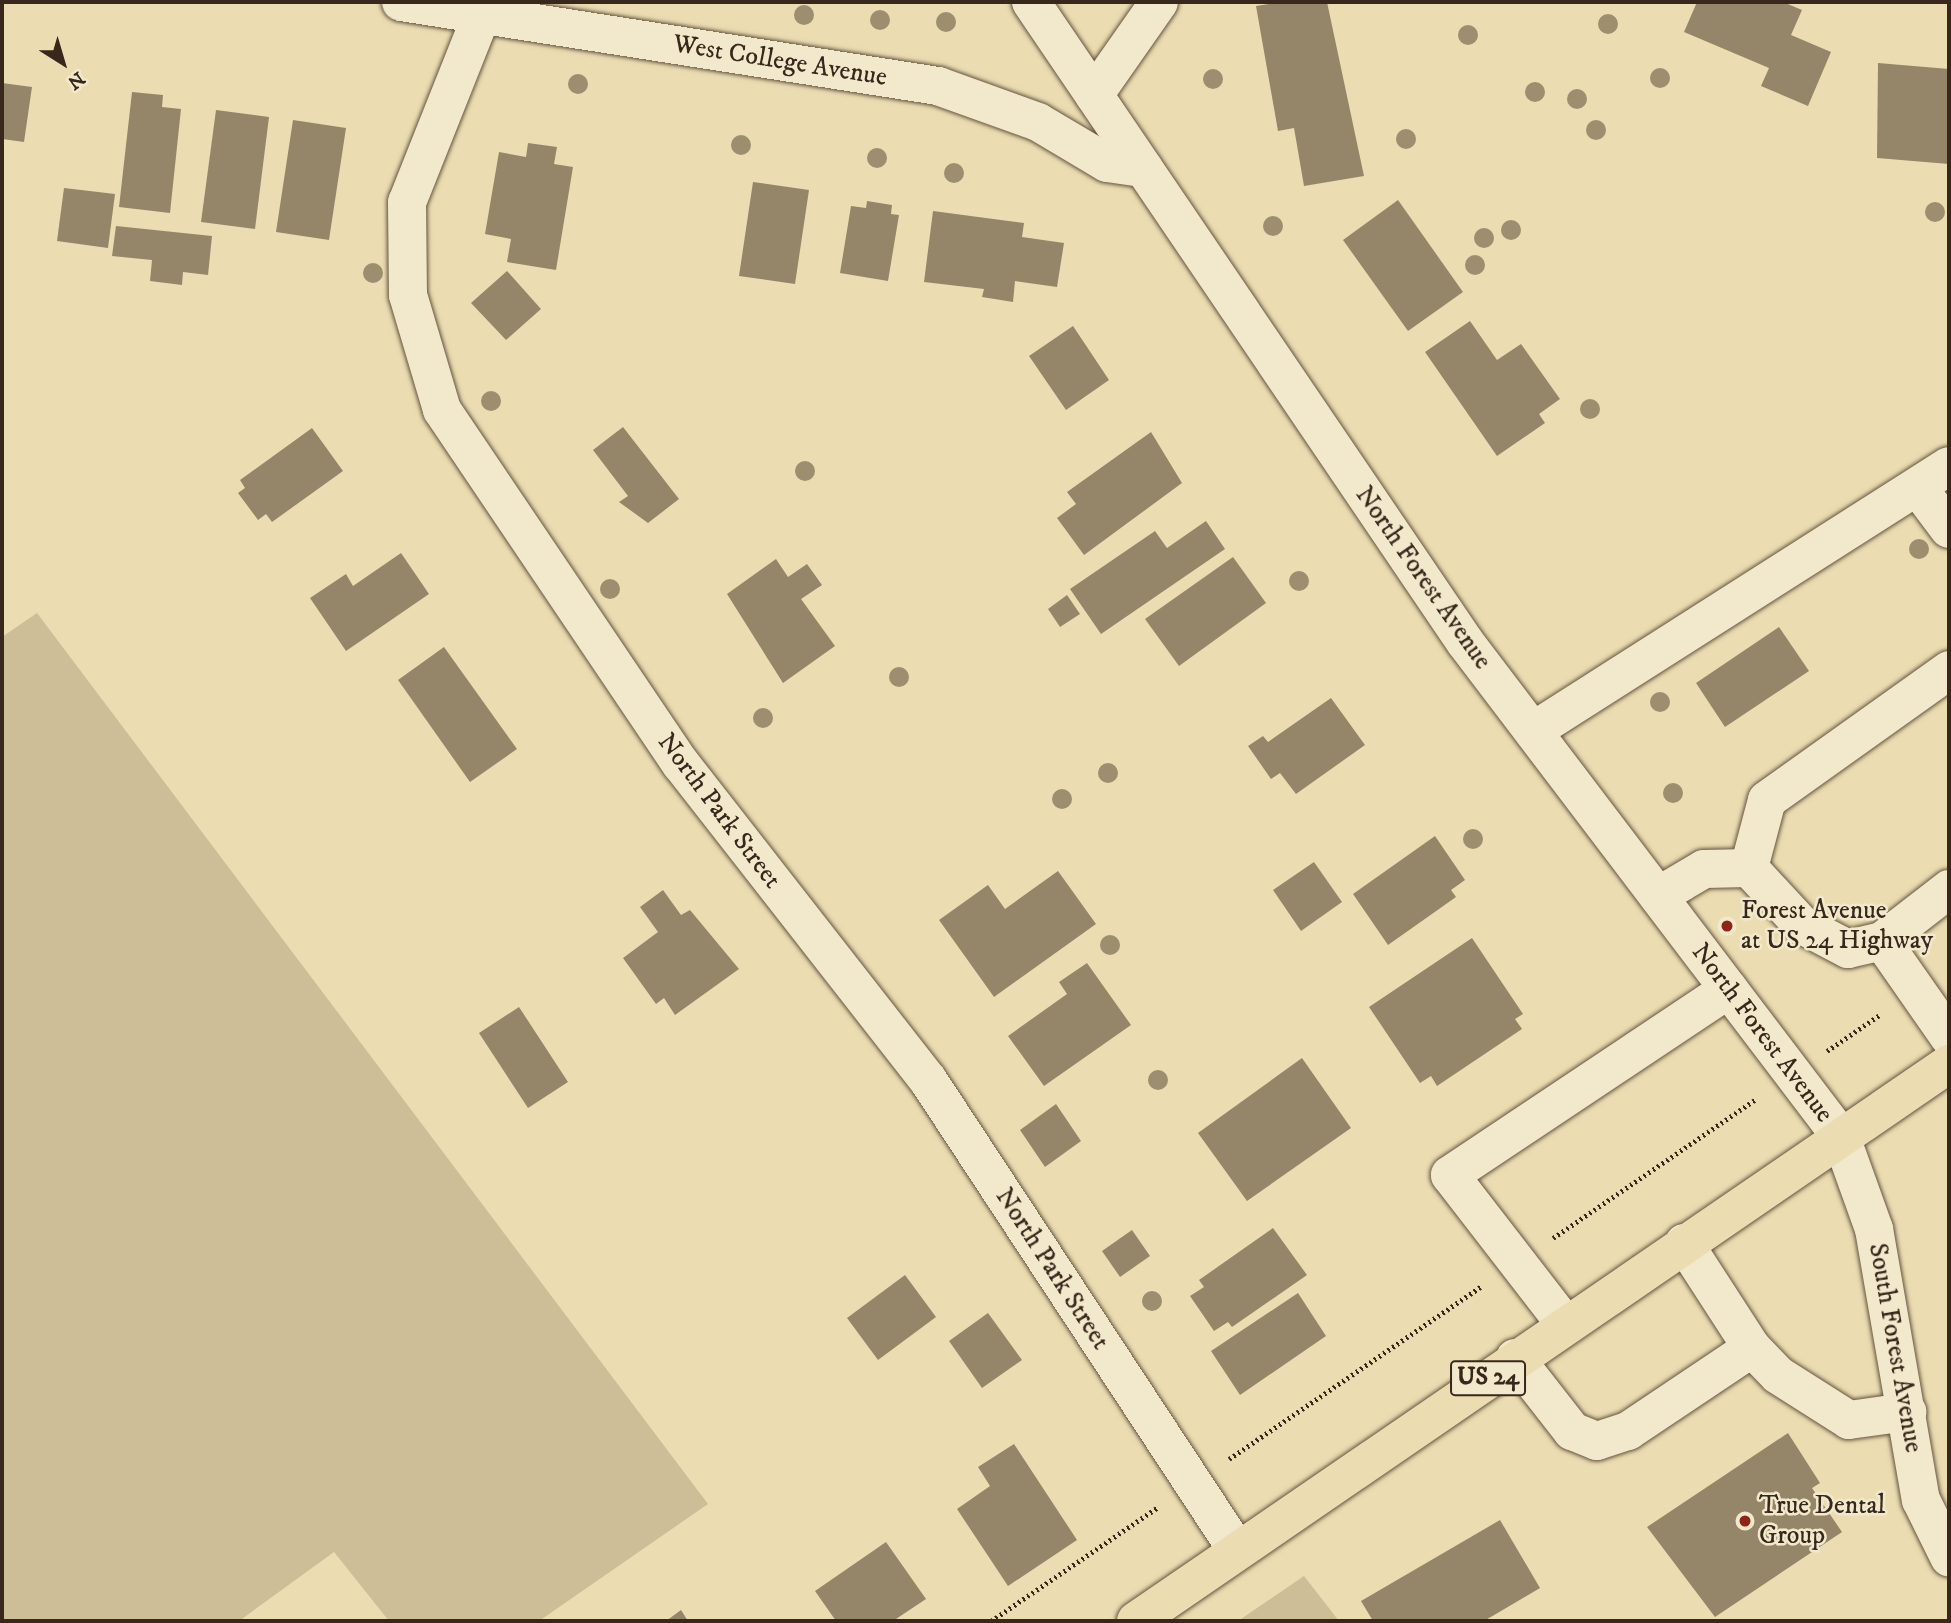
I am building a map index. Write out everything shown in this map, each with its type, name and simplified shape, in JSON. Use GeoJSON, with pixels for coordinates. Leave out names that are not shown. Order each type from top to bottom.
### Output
{"type":"FeatureCollection","features":[{"type":"Feature","properties":{"kind":"main road","name":"US 24"},"geometry":{"type":"LineString","coordinates":[[1136,1621],[1515,1358],[1949,1064]]}},
{"type":"Feature","properties":{"kind":"street","name":"West College Avenue"},"geometry":{"type":"LineString","coordinates":[[401,2],[938,86],[1038,122],[1107,163],[1144,168]]}},
{"type":"Feature","properties":{"kind":"street","name":"North Forest Avenue"},"geometry":{"type":"LineString","coordinates":[[1031,2],[1465,642],[1841,1137]]}},
{"type":"Feature","properties":{"kind":"street"},"geometry":{"type":"LineString","coordinates":[[1094,95],[1159,2]]}},
{"type":"Feature","properties":{"kind":"street","name":"North Park Street"},"geometry":{"type":"LineString","coordinates":[[482,14],[407,202],[408,295],[442,410],[681,764],[928,1080],[1237,1550]]}},
{"type":"Feature","properties":{"kind":"street"},"geometry":{"type":"LineString","coordinates":[[1533,731],[1919,489],[1949,466]]}},
{"type":"Feature","properties":{"kind":"street"},"geometry":{"type":"LineString","coordinates":[[1919,489],[1949,529]]}},
{"type":"Feature","properties":{"kind":"street"},"geometry":{"type":"LineString","coordinates":[[1749,868],[1767,800],[1949,670]]}},
{"type":"Feature","properties":{"kind":"street"},"geometry":{"type":"LineString","coordinates":[[1658,896],[1704,869],[1749,868],[1825,940],[1849,949],[1882,941],[1949,889]]}},
{"type":"Feature","properties":{"kind":"street"},"geometry":{"type":"LineString","coordinates":[[1882,941],[1949,1037]]}},
{"type":"Feature","properties":{"kind":"street"},"geometry":{"type":"LineString","coordinates":[[1565,1324],[1450,1175],[1729,989]]}},
{"type":"Feature","properties":{"kind":"street","name":"South Forest Avenue"},"geometry":{"type":"LineString","coordinates":[[1841,1137],[1874,1228],[1908,1412],[1935,1491],[1949,1557]]}},
{"type":"Feature","properties":{"kind":"street"},"geometry":{"type":"LineString","coordinates":[[1684,1243],[1752,1348],[1778,1375],[1849,1420],[1908,1412]]}},
{"type":"Feature","properties":{"kind":"street"},"geometry":{"type":"LineString","coordinates":[[1515,1358],[1572,1431],[1597,1441],[1628,1431],[1752,1348]]}},
{"type":"Feature","properties":{"kind":"path"},"geometry":{"type":"LineString","coordinates":[[991,1621],[1917,989]]}},
{"type":"Feature","properties":{"kind":"shaded area"},"geometry":{"type":"Polygon","coordinates":[[[37,613],[708,1504],[539,1621],[389,1621],[334,1552],[239,1621],[2,1621],[2,637],[37,613]]]}},
{"type":"Feature","properties":{"kind":"shaded area"},"geometry":{"type":"Polygon","coordinates":[[[1304,1576],[1339,1621],[1238,1621],[1304,1576]]]}},
{"type":"Feature","properties":{"kind":"building"},"geometry":{"type":"Polygon","coordinates":[[[1282,2],[1327,2],[1364,176],[1304,186],[1294,128],[1278,131],[1256,6],[1282,2]]]}},
{"type":"Feature","properties":{"kind":"building"},"geometry":{"type":"Polygon","coordinates":[[[1697,2],[1783,2],[1802,10],[1791,35],[1831,52],[1808,106],[1761,86],[1769,68],[1684,32],[1697,2]]]}},
{"type":"Feature","properties":{"kind":"building"},"geometry":{"type":"Polygon","coordinates":[[[1878,63],[1949,69],[1949,164],[1877,158],[1878,63]]]}},
{"type":"Feature","properties":{"kind":"building"},"geometry":{"type":"Polygon","coordinates":[[[2,83],[32,87],[24,142],[2,139],[2,83]]]}},
{"type":"Feature","properties":{"kind":"building"},"geometry":{"type":"Polygon","coordinates":[[[132,92],[163,95],[162,107],[181,109],[170,213],[119,207],[132,92]]]}},
{"type":"Feature","properties":{"kind":"building"},"geometry":{"type":"Polygon","coordinates":[[[216,110],[269,117],[255,229],[201,222],[216,110]]]}},
{"type":"Feature","properties":{"kind":"building"},"geometry":{"type":"Polygon","coordinates":[[[293,120],[346,128],[329,240],[276,232],[293,120]]]}},
{"type":"Feature","properties":{"kind":"building"},"geometry":{"type":"Polygon","coordinates":[[[528,143],[557,147],[554,164],[573,167],[556,270],[507,262],[511,239],[485,234],[499,152],[526,157],[528,143]]]}},
{"type":"Feature","properties":{"kind":"building"},"geometry":{"type":"Polygon","coordinates":[[[753,182],[809,190],[795,284],[739,276],[753,182]]]}},
{"type":"Feature","properties":{"kind":"building"},"geometry":{"type":"Polygon","coordinates":[[[64,188],[115,194],[108,248],[57,241],[64,188]]]}},
{"type":"Feature","properties":{"kind":"building"},"geometry":{"type":"Polygon","coordinates":[[[1398,200],[1463,292],[1408,331],[1343,240],[1398,200]]]}},
{"type":"Feature","properties":{"kind":"building"},"geometry":{"type":"Polygon","coordinates":[[[867,201],[892,205],[891,214],[899,215],[888,281],[840,273],[851,206],[866,208],[867,201]]]}},
{"type":"Feature","properties":{"kind":"building"},"geometry":{"type":"Polygon","coordinates":[[[933,211],[1024,223],[1022,237],[1064,243],[1057,287],[1015,281],[1013,302],[982,297],[984,289],[924,282],[933,211]]]}},
{"type":"Feature","properties":{"kind":"building"},"geometry":{"type":"Polygon","coordinates":[[[116,226],[212,236],[208,275],[183,272],[182,285],[150,281],[152,260],[112,256],[116,226]]]}},
{"type":"Feature","properties":{"kind":"building"},"geometry":{"type":"Polygon","coordinates":[[[507,271],[541,309],[506,340],[471,303],[507,271]]]}},
{"type":"Feature","properties":{"kind":"building"},"geometry":{"type":"Polygon","coordinates":[[[1470,321],[1497,360],[1521,344],[1560,399],[1539,414],[1545,423],[1497,456],[1425,352],[1470,321]]]}},
{"type":"Feature","properties":{"kind":"building"},"geometry":{"type":"Polygon","coordinates":[[[1073,326],[1109,380],[1066,410],[1029,356],[1073,326]]]}},
{"type":"Feature","properties":{"kind":"building"},"geometry":{"type":"Polygon","coordinates":[[[623,427],[679,499],[648,523],[619,502],[628,496],[593,450],[623,427]]]}},
{"type":"Feature","properties":{"kind":"building"},"geometry":{"type":"Polygon","coordinates":[[[312,428],[343,471],[272,522],[266,514],[258,520],[238,493],[245,488],[240,480],[312,428]]]}},
{"type":"Feature","properties":{"kind":"building"},"geometry":{"type":"Polygon","coordinates":[[[1151,432],[1182,483],[1084,555],[1057,518],[1076,504],[1067,492],[1151,432]]]}},
{"type":"Feature","properties":{"kind":"building"},"geometry":{"type":"Polygon","coordinates":[[[1206,521],[1225,549],[1101,634],[1070,589],[1155,531],[1167,548],[1206,521]]]}},
{"type":"Feature","properties":{"kind":"building"},"geometry":{"type":"Polygon","coordinates":[[[401,553],[429,594],[346,651],[310,598],[346,574],[353,586],[401,553]]]}},
{"type":"Feature","properties":{"kind":"building"},"geometry":{"type":"Polygon","coordinates":[[[1233,557],[1266,603],[1179,666],[1145,619],[1233,557]]]}},
{"type":"Feature","properties":{"kind":"building"},"geometry":{"type":"Polygon","coordinates":[[[776,559],[788,577],[807,564],[822,585],[801,599],[835,646],[783,683],[727,594],[776,559]]]}},
{"type":"Feature","properties":{"kind":"building"},"geometry":{"type":"Polygon","coordinates":[[[1067,595],[1080,614],[1060,627],[1048,609],[1067,595]]]}},
{"type":"Feature","properties":{"kind":"building"},"geometry":{"type":"Polygon","coordinates":[[[1779,627],[1809,671],[1725,727],[1696,683],[1779,627]]]}},
{"type":"Feature","properties":{"kind":"building"},"geometry":{"type":"Polygon","coordinates":[[[444,647],[517,749],[470,782],[398,680],[444,647]]]}},
{"type":"Feature","properties":{"kind":"building"},"geometry":{"type":"Polygon","coordinates":[[[1331,698],[1365,745],[1296,794],[1280,773],[1271,779],[1248,746],[1263,736],[1268,742],[1331,698]]]}},
{"type":"Feature","properties":{"kind":"building"},"geometry":{"type":"Polygon","coordinates":[[[1435,836],[1465,880],[1451,890],[1456,897],[1388,945],[1353,894],[1435,836]]]}},
{"type":"Feature","properties":{"kind":"building"},"geometry":{"type":"Polygon","coordinates":[[[1314,862],[1342,902],[1301,931],[1273,890],[1314,862]]]}},
{"type":"Feature","properties":{"kind":"building"},"geometry":{"type":"Polygon","coordinates":[[[1058,871],[1096,924],[994,997],[939,920],[988,885],[1005,909],[1058,871]]]}},
{"type":"Feature","properties":{"kind":"building"},"geometry":{"type":"Polygon","coordinates":[[[663,890],[681,915],[690,910],[739,969],[675,1015],[664,998],[656,1004],[623,958],[658,932],[640,907],[663,890]]]}},
{"type":"Feature","properties":{"kind":"building"},"geometry":{"type":"Polygon","coordinates":[[[1472,938],[1523,1014],[1515,1019],[1522,1029],[1437,1086],[1431,1076],[1420,1083],[1369,1007],[1472,938]]]}},
{"type":"Feature","properties":{"kind":"building"},"geometry":{"type":"Polygon","coordinates":[[[1087,963],[1131,1025],[1044,1086],[1008,1036],[1067,994],[1059,982],[1087,963]]]}},
{"type":"Feature","properties":{"kind":"building"},"geometry":{"type":"Polygon","coordinates":[[[519,1007],[568,1082],[528,1108],[479,1033],[519,1007]]]}},
{"type":"Feature","properties":{"kind":"building"},"geometry":{"type":"Polygon","coordinates":[[[1302,1058],[1351,1128],[1247,1201],[1198,1133],[1302,1058]]]}},
{"type":"Feature","properties":{"kind":"building"},"geometry":{"type":"Polygon","coordinates":[[[1056,1104],[1081,1141],[1045,1167],[1020,1130],[1056,1104]]]}},
{"type":"Feature","properties":{"kind":"building"},"geometry":{"type":"Polygon","coordinates":[[[1273,1228],[1307,1275],[1232,1327],[1228,1322],[1214,1331],[1190,1296],[1204,1287],[1199,1280],[1273,1228]]]}},
{"type":"Feature","properties":{"kind":"building"},"geometry":{"type":"Polygon","coordinates":[[[1132,1230],[1150,1256],[1120,1277],[1102,1251],[1132,1230]]]}},
{"type":"Feature","properties":{"kind":"building"},"geometry":{"type":"Polygon","coordinates":[[[905,1275],[936,1317],[878,1360],[847,1318],[905,1275]]]}},
{"type":"Feature","properties":{"kind":"building"},"geometry":{"type":"Polygon","coordinates":[[[1298,1293],[1326,1336],[1240,1395],[1211,1351],[1298,1293]]]}},
{"type":"Feature","properties":{"kind":"building"},"geometry":{"type":"Polygon","coordinates":[[[988,1313],[1022,1360],[982,1388],[949,1341],[988,1313]]]}},
{"type":"Feature","properties":{"kind":"building","name":"True Dental Group"},"geometry":{"type":"Polygon","coordinates":[[[1788,1433],[1820,1483],[1812,1488],[1842,1532],[1715,1617],[1647,1527],[1788,1433]]]}},
{"type":"Feature","properties":{"kind":"building"},"geometry":{"type":"Polygon","coordinates":[[[1014,1444],[1077,1540],[1008,1586],[957,1509],[990,1486],[978,1467],[1014,1444]]]}},
{"type":"Feature","properties":{"kind":"building"},"geometry":{"type":"Polygon","coordinates":[[[1500,1520],[1540,1588],[1484,1621],[1373,1621],[1361,1601],[1500,1520]]]}},
{"type":"Feature","properties":{"kind":"building"},"geometry":{"type":"Polygon","coordinates":[[[886,1542],[926,1599],[893,1621],[836,1621],[815,1591],[886,1542]]]}},
{"type":"Feature","properties":{"kind":"building"},"geometry":{"type":"Polygon","coordinates":[[[681,1610],[688,1621],[666,1621],[681,1610]]]}},
{"type":"Feature","properties":{"kind":"place","name":"Forest Avenue at US 24 Highway"},"geometry":{"type":"Point","coordinates":[1727,926]}},
{"type":"Feature","properties":{"kind":"place","name":"True Dental Group"},"geometry":{"type":"Point","coordinates":[1745,1521]}}]}
